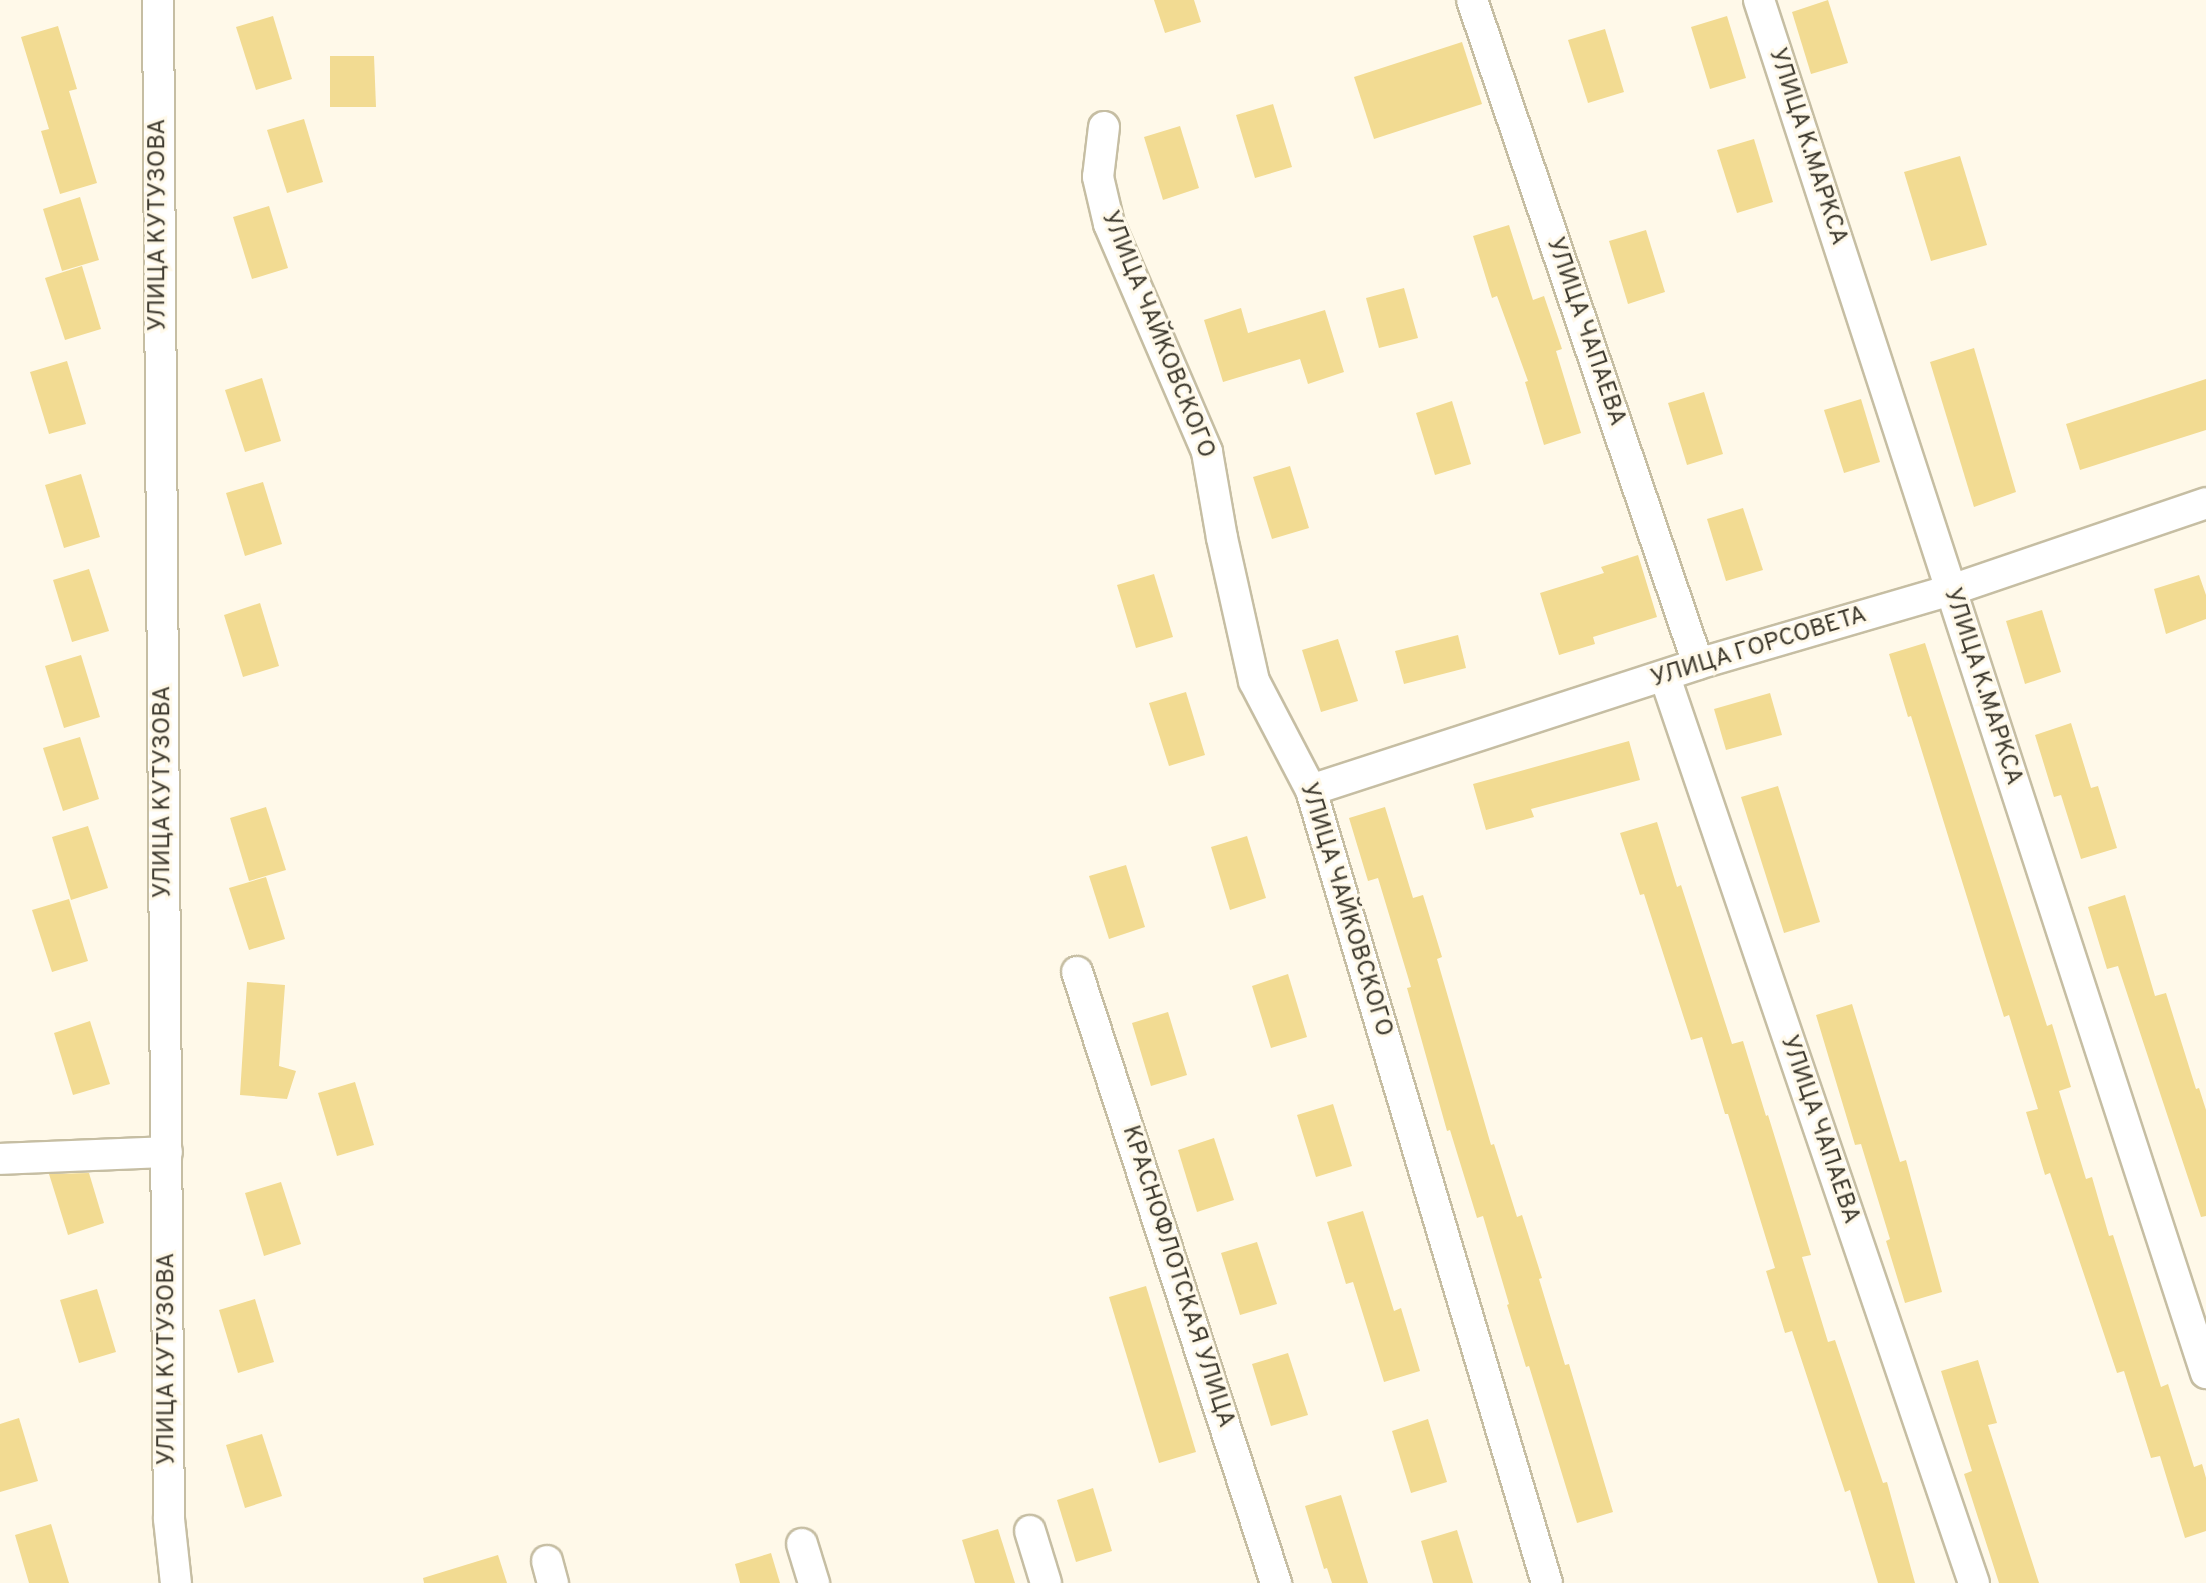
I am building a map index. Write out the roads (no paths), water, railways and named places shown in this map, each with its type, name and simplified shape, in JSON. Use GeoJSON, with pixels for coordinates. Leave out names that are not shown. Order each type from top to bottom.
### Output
{"type":"FeatureCollection","features":[{"type":"Feature","properties":{"kind":"street","name":"УЛИЦА КУТУЗОВА"},"geometry":{"type":"LineString","coordinates":[[158,0],[169,1519],[176,1583]]}},
{"type":"Feature","properties":{"kind":"street","name":"УЛИЦА ЧАПАЕВА"},"geometry":{"type":"LineString","coordinates":[[1472,0],[1698,664]]}},
{"type":"Feature","properties":{"kind":"street","name":"УЛИЦА К.МАРКСА"},"geometry":{"type":"LineString","coordinates":[[1759,0],[2206,1373]]}},
{"type":"Feature","properties":{"kind":"street","name":"УЛИЦА ЧАЙКОВСКОГО"},"geometry":{"type":"LineString","coordinates":[[1104,127],[1098,177],[1109,224],[1207,452],[1222,538],[1254,681],[1311,790],[1547,1583]]}},
{"type":"Feature","properties":{"kind":"street","name":"УЛИЦА ГОРСОВЕТА"},"geometry":{"type":"LineString","coordinates":[[1311,790],[1665,677],[1698,664],[1951,590],[2206,503]]}},
{"type":"Feature","properties":{"kind":"street","name":"УЛИЦА ЧАПАЕВА"},"geometry":{"type":"LineString","coordinates":[[1665,677],[1974,1583]]}},
{"type":"Feature","properties":{"kind":"street","name":"КРАСНОФЛОТСКАЯ УЛИЦА"},"geometry":{"type":"LineString","coordinates":[[1077,972],[1276,1583]]}},
{"type":"Feature","properties":{"kind":"street"},"geometry":{"type":"LineString","coordinates":[[0,1159],[167,1152]]}},
{"type":"Feature","properties":{"kind":"street"},"geometry":{"type":"LineString","coordinates":[[1030,1531],[1046,1583]]}},
{"type":"Feature","properties":{"kind":"street"},"geometry":{"type":"LineString","coordinates":[[802,1544],[814,1583]]}}]}
